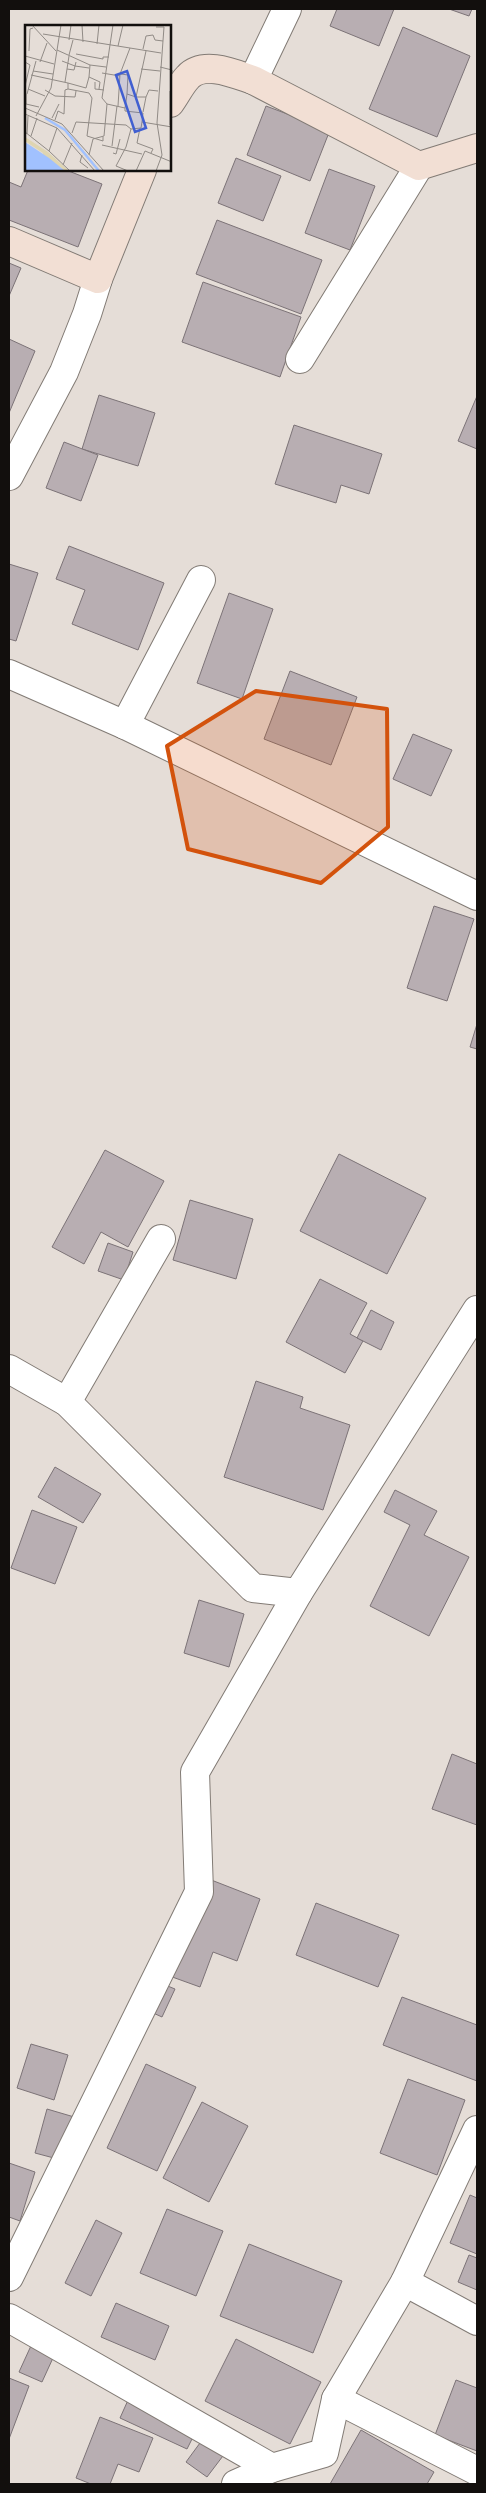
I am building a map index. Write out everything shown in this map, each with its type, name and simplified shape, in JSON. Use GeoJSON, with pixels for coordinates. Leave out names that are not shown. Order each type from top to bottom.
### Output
{"type":"FeatureCollection","features":[{"type":"Feature","properties":{"kind":"street"},"geometry":{"type":"LineString","coordinates":[[253,80],[287,9]]}},
{"type":"Feature","properties":{"kind":"street"},"geometry":{"type":"LineString","coordinates":[[171,102],[190,75],[207,69],[228,72],[253,80],[419,166]]}},
{"type":"Feature","properties":{"kind":"street"},"geometry":{"type":"LineString","coordinates":[[300,359],[419,166],[477,148]]}},
{"type":"Feature","properties":{"kind":"street"},"geometry":{"type":"LineString","coordinates":[[9,476],[64,372],[87,314],[98,279],[142,171]]}},
{"type":"Feature","properties":{"kind":"street"},"geometry":{"type":"LineString","coordinates":[[9,242],[98,279]]}},
{"type":"Feature","properties":{"kind":"street"},"geometry":{"type":"LineString","coordinates":[[125,725],[201,580]]}},
{"type":"Feature","properties":{"kind":"street"},"geometry":{"type":"LineString","coordinates":[[9,674],[125,725],[477,896]]}},
{"type":"Feature","properties":{"kind":"street"},"geometry":{"type":"LineString","coordinates":[[67,1402],[161,1240]]}},
{"type":"Feature","properties":{"kind":"street"},"geometry":{"type":"LineString","coordinates":[[9,2277],[199,1892],[195,1772],[298,1593],[477,1310]]}},
{"type":"Feature","properties":{"kind":"street"},"geometry":{"type":"LineString","coordinates":[[9,1368],[67,1402],[253,1588],[298,1593]]}},
{"type":"Feature","properties":{"kind":"street"},"geometry":{"type":"LineString","coordinates":[[236,2484],[272,2468],[324,2453],[336,2399],[406,2282],[477,2130]]}},
{"type":"Feature","properties":{"kind":"street"},"geometry":{"type":"LineString","coordinates":[[406,2282],[477,2321]]}},
{"type":"Feature","properties":{"kind":"street"},"geometry":{"type":"LineString","coordinates":[[9,2318],[272,2468]]}},
{"type":"Feature","properties":{"kind":"street"},"geometry":{"type":"LineString","coordinates":[[336,2399],[477,2471]]}},
{"type":"Feature","properties":{"kind":"highlighted area"},"geometry":{"type":"Polygon","coordinates":[[[256,691],[387,709],[388,827],[321,883],[188,849],[167,746],[256,691]]]}},
{"type":"Feature","properties":{"kind":"building"},"geometry":{"type":"Polygon","coordinates":[[[337,9],[394,9],[379,46],[330,26],[337,9]]]}},
{"type":"Feature","properties":{"kind":"building"},"geometry":{"type":"Polygon","coordinates":[[[449,9],[472,9],[469,16],[449,9]]]}},
{"type":"Feature","properties":{"kind":"building"},"geometry":{"type":"Polygon","coordinates":[[[403,27],[470,56],[437,137],[369,109],[403,27]]]}},
{"type":"Feature","properties":{"kind":"building"},"geometry":{"type":"Polygon","coordinates":[[[266,106],[330,130],[310,181],[247,155],[266,106]]]}},
{"type":"Feature","properties":{"kind":"building"},"geometry":{"type":"Polygon","coordinates":[[[236,158],[281,176],[263,221],[218,203],[236,158]]]}},
{"type":"Feature","properties":{"kind":"building"},"geometry":{"type":"Polygon","coordinates":[[[329,169],[375,186],[350,250],[305,233],[329,169]]]}},
{"type":"Feature","properties":{"kind":"building"},"geometry":{"type":"Polygon","coordinates":[[[28,171],[69,171],[102,184],[78,247],[9,220],[9,182],[21,187],[28,171]]]}},
{"type":"Feature","properties":{"kind":"building"},"geometry":{"type":"Polygon","coordinates":[[[217,220],[322,260],[301,314],[196,274],[217,220]]]}},
{"type":"Feature","properties":{"kind":"building"},"geometry":{"type":"Polygon","coordinates":[[[9,263],[21,268],[9,296],[9,263]]]}},
{"type":"Feature","properties":{"kind":"building"},"geometry":{"type":"Polygon","coordinates":[[[203,282],[301,317],[280,377],[182,342],[203,282]]]}},
{"type":"Feature","properties":{"kind":"building"},"geometry":{"type":"Polygon","coordinates":[[[9,339],[35,351],[9,413],[9,339]]]}},
{"type":"Feature","properties":{"kind":"building"},"geometry":{"type":"Polygon","coordinates":[[[99,395],[155,413],[138,466],[82,449],[99,395]]]}},
{"type":"Feature","properties":{"kind":"building"},"geometry":{"type":"Polygon","coordinates":[[[477,396],[477,449],[458,441],[477,396]]]}},
{"type":"Feature","properties":{"kind":"building"},"geometry":{"type":"Polygon","coordinates":[[[294,425],[382,454],[369,494],[341,485],[336,503],[275,484],[294,425]]]}},
{"type":"Feature","properties":{"kind":"building"},"geometry":{"type":"Polygon","coordinates":[[[64,442],[98,455],[81,501],[46,488],[64,442]]]}},
{"type":"Feature","properties":{"kind":"building"},"geometry":{"type":"Polygon","coordinates":[[[69,546],[164,583],[138,650],[72,624],[85,590],[56,579],[69,546]]]}},
{"type":"Feature","properties":{"kind":"building"},"geometry":{"type":"Polygon","coordinates":[[[9,564],[38,573],[16,641],[9,639],[9,564]]]}},
{"type":"Feature","properties":{"kind":"building"},"geometry":{"type":"Polygon","coordinates":[[[229,593],[273,609],[242,699],[197,683],[229,593]]]}},
{"type":"Feature","properties":{"kind":"building"},"geometry":{"type":"Polygon","coordinates":[[[290,671],[357,697],[331,765],[264,739],[290,671]]]}},
{"type":"Feature","properties":{"kind":"building"},"geometry":{"type":"Polygon","coordinates":[[[413,734],[452,750],[431,796],[393,779],[413,734]]]}},
{"type":"Feature","properties":{"kind":"building"},"geometry":{"type":"Polygon","coordinates":[[[434,906],[474,919],[447,1001],[407,988],[434,906]]]}},
{"type":"Feature","properties":{"kind":"building"},"geometry":{"type":"Polygon","coordinates":[[[477,1024],[477,1049],[470,1047],[477,1024]]]}},
{"type":"Feature","properties":{"kind":"building"},"geometry":{"type":"Polygon","coordinates":[[[105,1150],[164,1181],[128,1247],[101,1232],[84,1264],[52,1247],[105,1150]]]}},
{"type":"Feature","properties":{"kind":"building"},"geometry":{"type":"Polygon","coordinates":[[[339,1154],[426,1198],[387,1274],[300,1231],[339,1154]]]}},
{"type":"Feature","properties":{"kind":"building"},"geometry":{"type":"Polygon","coordinates":[[[190,1200],[253,1219],[236,1279],[173,1260],[190,1200]]]}},
{"type":"Feature","properties":{"kind":"building"},"geometry":{"type":"Polygon","coordinates":[[[108,1243],[133,1252],[124,1280],[98,1271],[108,1243]]]}},
{"type":"Feature","properties":{"kind":"building"},"geometry":{"type":"Polygon","coordinates":[[[320,1279],[367,1303],[350,1334],[363,1341],[345,1373],[286,1342],[320,1279]]]}},
{"type":"Feature","properties":{"kind":"building"},"geometry":{"type":"Polygon","coordinates":[[[371,1310],[394,1322],[381,1350],[357,1338],[371,1310]]]}},
{"type":"Feature","properties":{"kind":"building"},"geometry":{"type":"Polygon","coordinates":[[[256,1381],[303,1397],[300,1408],[350,1425],[323,1510],[224,1477],[256,1381]]]}},
{"type":"Feature","properties":{"kind":"building"},"geometry":{"type":"Polygon","coordinates":[[[55,1467],[101,1494],[83,1523],[38,1497],[55,1467]]]}},
{"type":"Feature","properties":{"kind":"building"},"geometry":{"type":"Polygon","coordinates":[[[395,1490],[437,1511],[424,1535],[469,1557],[429,1636],[370,1606],[410,1525],[384,1512],[395,1490]]]}},
{"type":"Feature","properties":{"kind":"building"},"geometry":{"type":"Polygon","coordinates":[[[32,1510],[77,1527],[55,1584],[11,1568],[32,1510]]]}},
{"type":"Feature","properties":{"kind":"building"},"geometry":{"type":"Polygon","coordinates":[[[199,1600],[244,1614],[229,1667],[184,1653],[199,1600]]]}},
{"type":"Feature","properties":{"kind":"building"},"geometry":{"type":"Polygon","coordinates":[[[452,1754],[477,1764],[477,1825],[432,1809],[452,1754]]]}},
{"type":"Feature","properties":{"kind":"building"},"geometry":{"type":"Polygon","coordinates":[[[201,1876],[260,1899],[237,1961],[213,1952],[200,1987],[164,1974],[201,1876]]]}},
{"type":"Feature","properties":{"kind":"building"},"geometry":{"type":"Polygon","coordinates":[[[316,1903],[399,1935],[378,1987],[296,1955],[316,1903]]]}},
{"type":"Feature","properties":{"kind":"building"},"geometry":{"type":"Polygon","coordinates":[[[153,1980],[175,1989],[162,2017],[140,2007],[153,1980]]]}},
{"type":"Feature","properties":{"kind":"building"},"geometry":{"type":"Polygon","coordinates":[[[402,1997],[477,2025],[477,2081],[383,2045],[402,1997]]]}},
{"type":"Feature","properties":{"kind":"building"},"geometry":{"type":"Polygon","coordinates":[[[31,2044],[68,2055],[54,2100],[17,2088],[31,2044]]]}},
{"type":"Feature","properties":{"kind":"building"},"geometry":{"type":"Polygon","coordinates":[[[146,2064],[196,2087],[157,2171],[107,2148],[146,2064]]]}},
{"type":"Feature","properties":{"kind":"building"},"geometry":{"type":"Polygon","coordinates":[[[408,2079],[465,2100],[437,2175],[380,2153],[408,2079]]]}},
{"type":"Feature","properties":{"kind":"building"},"geometry":{"type":"Polygon","coordinates":[[[202,2102],[248,2126],[209,2202],[163,2178],[202,2102]]]}},
{"type":"Feature","properties":{"kind":"building"},"geometry":{"type":"Polygon","coordinates":[[[47,2109],[81,2119],[69,2162],[35,2153],[47,2109]]]}},
{"type":"Feature","properties":{"kind":"building"},"geometry":{"type":"Polygon","coordinates":[[[9,2163],[35,2172],[20,2221],[9,2217],[9,2163]]]}},
{"type":"Feature","properties":{"kind":"building"},"geometry":{"type":"Polygon","coordinates":[[[470,2195],[477,2198],[477,2254],[450,2243],[470,2195]]]}},
{"type":"Feature","properties":{"kind":"building"},"geometry":{"type":"Polygon","coordinates":[[[167,2209],[223,2231],[196,2296],[140,2273],[167,2209]]]}},
{"type":"Feature","properties":{"kind":"building"},"geometry":{"type":"Polygon","coordinates":[[[96,2220],[122,2233],[91,2296],[65,2283],[96,2220]]]}},
{"type":"Feature","properties":{"kind":"building"},"geometry":{"type":"Polygon","coordinates":[[[249,2244],[342,2281],[313,2353],[220,2316],[249,2244]]]}},
{"type":"Feature","properties":{"kind":"building"},"geometry":{"type":"Polygon","coordinates":[[[469,2255],[477,2258],[477,2290],[458,2282],[469,2255]]]}},
{"type":"Feature","properties":{"kind":"building"},"geometry":{"type":"Polygon","coordinates":[[[116,2303],[169,2326],[155,2360],[101,2337],[116,2303]]]}},
{"type":"Feature","properties":{"kind":"building"},"geometry":{"type":"Polygon","coordinates":[[[35,2337],[58,2347],[42,2382],[19,2372],[35,2337]]]}},
{"type":"Feature","properties":{"kind":"building"},"geometry":{"type":"Polygon","coordinates":[[[236,2339],[321,2382],[290,2444],[205,2401],[236,2339]]]}},
{"type":"Feature","properties":{"kind":"building"},"geometry":{"type":"Polygon","coordinates":[[[9,2378],[29,2386],[9,2439],[9,2378]]]}},
{"type":"Feature","properties":{"kind":"building"},"geometry":{"type":"Polygon","coordinates":[[[456,2380],[477,2388],[477,2451],[435,2435],[456,2380]]]}},
{"type":"Feature","properties":{"kind":"building"},"geometry":{"type":"Polygon","coordinates":[[[133,2389],[201,2421],[187,2449],[120,2418],[133,2389]]]}},
{"type":"Feature","properties":{"kind":"building"},"geometry":{"type":"Polygon","coordinates":[[[100,2417],[153,2438],[139,2472],[118,2464],[110,2484],[91,2484],[76,2478],[100,2417]]]}},
{"type":"Feature","properties":{"kind":"building"},"geometry":{"type":"Polygon","coordinates":[[[211,2428],[232,2444],[207,2477],[186,2462],[211,2428]]]}},
{"type":"Feature","properties":{"kind":"building"},"geometry":{"type":"Polygon","coordinates":[[[361,2430],[434,2472],[427,2484],[330,2484],[361,2430]]]}}]}
